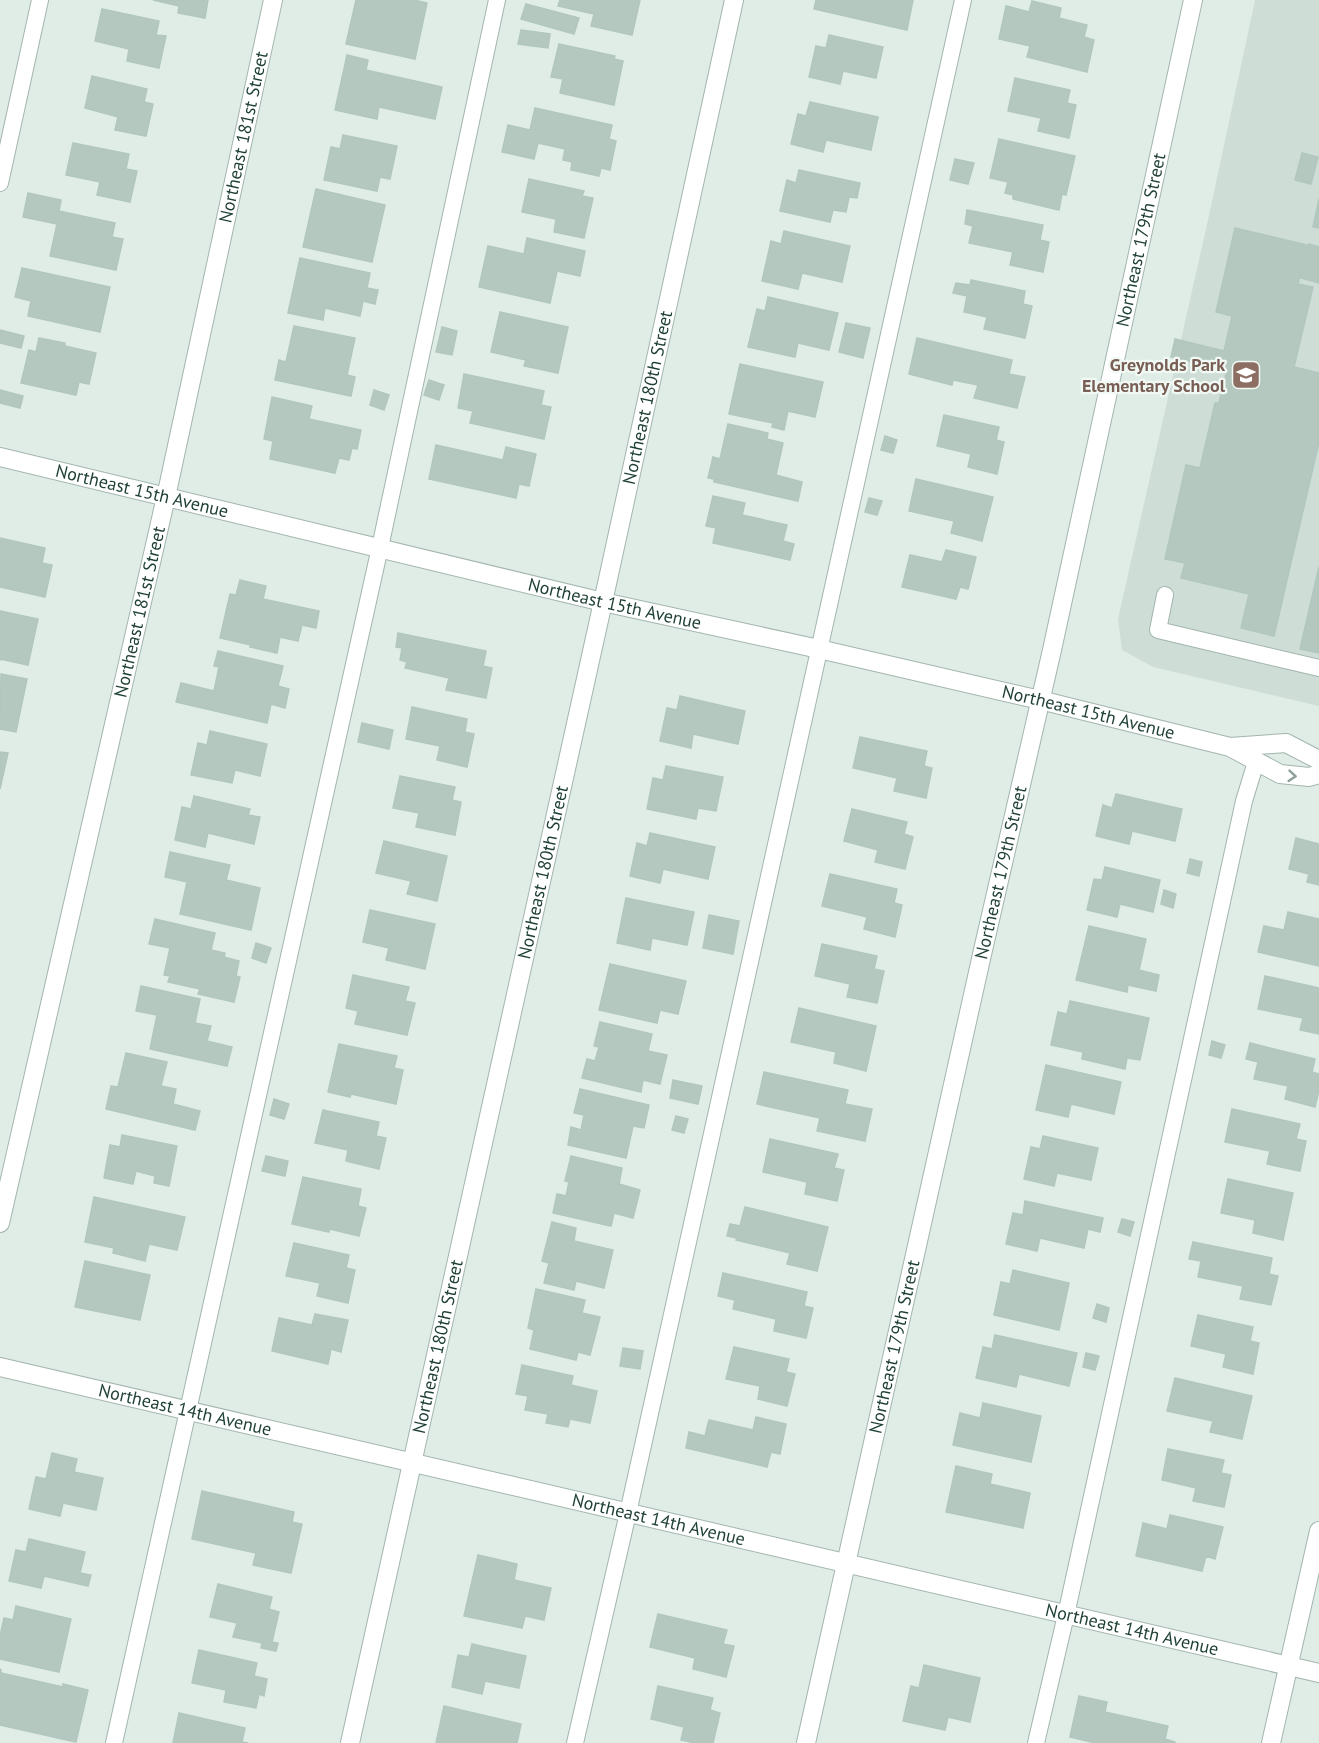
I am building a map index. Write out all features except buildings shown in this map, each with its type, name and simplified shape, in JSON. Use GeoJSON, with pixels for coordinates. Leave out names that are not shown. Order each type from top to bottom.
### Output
{"type":"FeatureCollection","features":[{"type":"Feature","properties":{"kind":"street","name":"Northeast 181st Street"},"geometry":{"type":"LineString","coordinates":[[0,1223],[166,496],[273,0]]}},
{"type":"Feature","properties":{"kind":"street","name":"Northeast 180th Street"},"geometry":{"type":"LineString","coordinates":[[350,1743],[734,0]]}},
{"type":"Feature","properties":{"kind":"street","name":"Northeast 179th Street"},"geometry":{"type":"LineString","coordinates":[[806,1743],[982,950],[1040,700],[1193,0]]}},
{"type":"Feature","properties":{"kind":"street","name":"Northeast 15th Avenue"},"geometry":{"type":"LineString","coordinates":[[0,457],[603,602],[1040,700],[1230,747],[1280,774],[1309,777],[1319,774]]}},
{"type":"Feature","properties":{"kind":"street","name":"Northeast 15th Avenue"},"geometry":{"type":"LineString","coordinates":[[1230,747],[1286,743],[1319,760]]}},
{"type":"Feature","properties":{"kind":"street","name":"Northeast 14th Avenue"},"geometry":{"type":"LineString","coordinates":[[0,1367],[1319,1673]]}},
{"type":"Feature","properties":{"kind":"street"},"geometry":{"type":"LineString","coordinates":[[1271,1743],[1319,1531]]}},
{"type":"Feature","properties":{"kind":"lane"},"geometry":{"type":"LineString","coordinates":[[0,183],[40,0]]}},
{"type":"Feature","properties":{"kind":"lane"},"geometry":{"type":"LineString","coordinates":[[114,1743],[381,548],[497,0]]}},
{"type":"Feature","properties":{"kind":"lane"},"geometry":{"type":"LineString","coordinates":[[575,1743],[963,0]]}},
{"type":"Feature","properties":{"kind":"lane"},"geometry":{"type":"LineString","coordinates":[[1165,595],[1158,630],[1319,668]]}},
{"type":"Feature","properties":{"kind":"lane"},"geometry":{"type":"LineString","coordinates":[[1036,1743],[1244,801],[1256,762]]}},
{"type":"Feature","properties":{"kind":"shaded area","name":"Greynolds Park Elementary School"},"geometry":{"type":"Polygon","coordinates":[[[1255,0],[1319,0],[1319,706],[1153,667],[1122,650],[1118,619],[1255,0]]]}},
{"type":"Feature","properties":{"kind":"place","name":"Greynolds Park Elementary School"},"geometry":{"type":"Point","coordinates":[1246,375]}}]}
